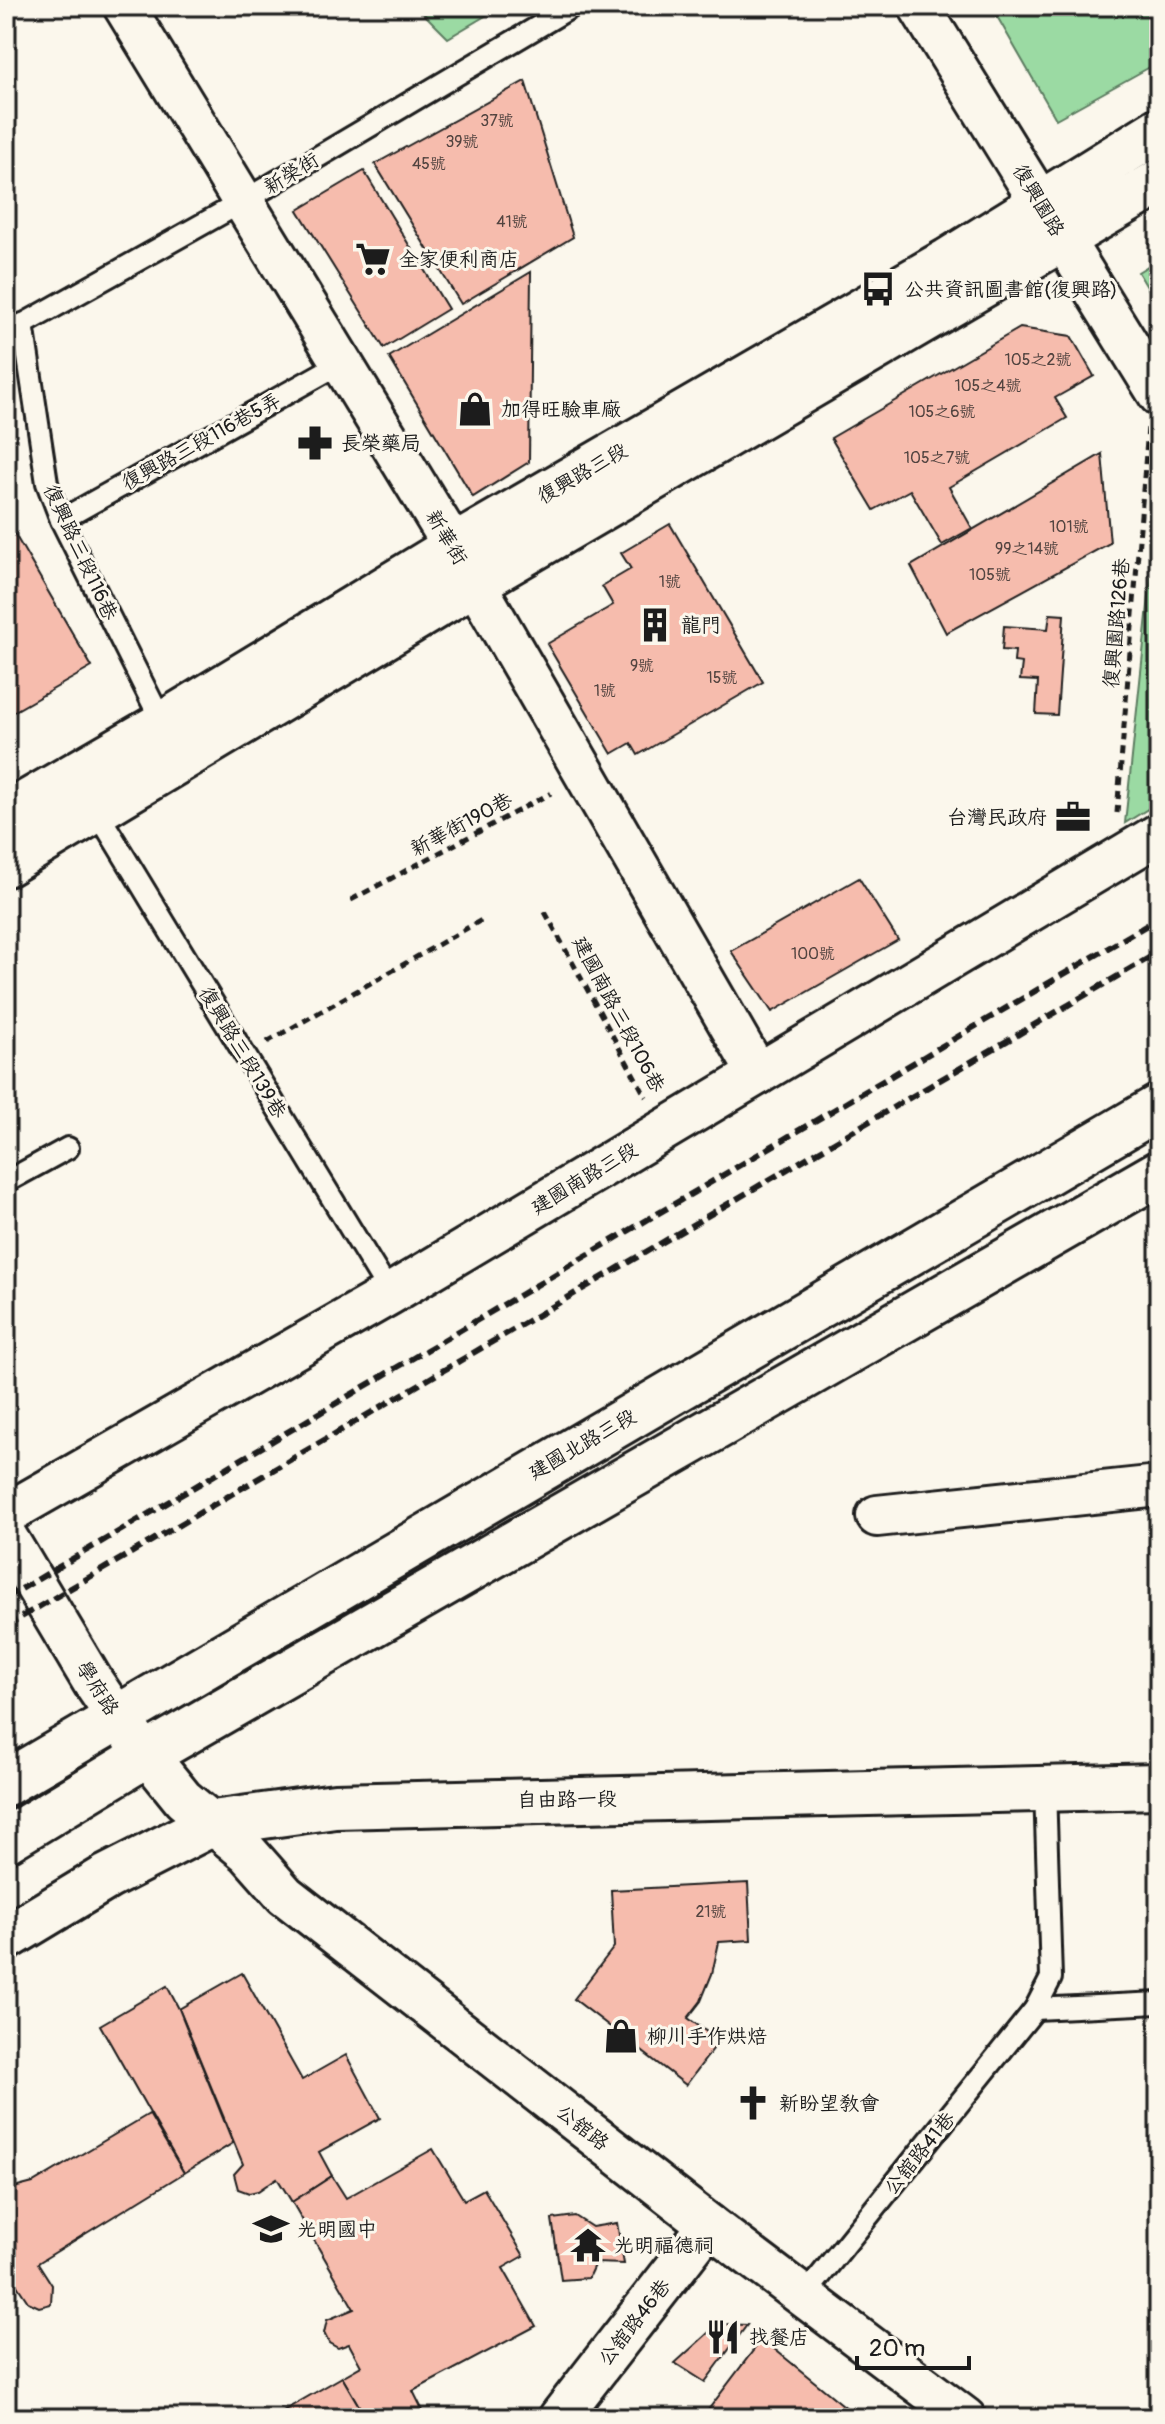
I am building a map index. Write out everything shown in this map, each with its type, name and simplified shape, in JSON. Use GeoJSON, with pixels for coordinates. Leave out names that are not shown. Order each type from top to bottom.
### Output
{"type":"FeatureCollection","features":[{"type":"Feature","properties":{"kind":"street","name":"新華街"},"geometry":{"type":"LineString","coordinates":[[124,6],[464,565],[758,1074]]}},
{"type":"Feature","properties":{"kind":"street","name":"復興園路"},"geometry":{"type":"LineString","coordinates":[[919,6],[1157,392]]}},
{"type":"Feature","properties":{"kind":"street","name":"復興路三段"},"geometry":{"type":"LineString","coordinates":[[1052,221],[1159,130]]}},
{"type":"Feature","properties":{"kind":"street","name":"復興路三段"},"geometry":{"type":"LineString","coordinates":[[6,864],[96,810],[464,565],[948,261],[1159,182]]}},
{"type":"Feature","properties":{"kind":"street","name":"復興路三段"},"geometry":{"type":"LineString","coordinates":[[6,815],[163,724],[464,565]]}},
{"type":"Feature","properties":{"kind":"street","name":"建國南路三段"},"geometry":{"type":"LineString","coordinates":[[6,1514],[390,1294],[1159,834]]}},
{"type":"Feature","properties":{"kind":"street","name":"建國北路三段"},"geometry":{"type":"LineString","coordinates":[[6,1783],[1159,1107]]}},
{"type":"Feature","properties":{"kind":"street"},"geometry":{"type":"LineString","coordinates":[[6,1840],[146,1755],[1159,1173]]}},
{"type":"Feature","properties":{"kind":"street"},"geometry":{"type":"LineString","coordinates":[[877,1516],[1159,1486]]}},
{"type":"Feature","properties":{"kind":"street","name":"學府路"},"geometry":{"type":"LineString","coordinates":[[6,1536],[116,1716],[183,1799],[213,1823]]}},
{"type":"Feature","properties":{"kind":"street","name":"自由路一段"},"geometry":{"type":"LineString","coordinates":[[6,1938],[107,1877],[213,1823],[348,1805],[1159,1786]]}},
{"type":"Feature","properties":{"kind":"street","name":"公舘路"},"geometry":{"type":"LineString","coordinates":[[213,1823],[248,1853],[285,1895],[709,2225],[965,2418]]}},
{"type":"Feature","properties":{"kind":"street","name":"公舘路46巷"},"geometry":{"type":"LineString","coordinates":[[559,2418],[709,2225]]}},
{"type":"Feature","properties":{"kind":"lane","name":"新榮街"},"geometry":{"type":"LineString","coordinates":[[14,329],[242,202],[573,6]]}},
{"type":"Feature","properties":{"kind":"lane","name":"復興路三段116巷"},"geometry":{"type":"LineString","coordinates":[[14,329],[47,483],[61,520],[163,724]]}},
{"type":"Feature","properties":{"kind":"lane","name":"復興路三段116巷5弄"},"geometry":{"type":"LineString","coordinates":[[61,520],[341,363]]}},
{"type":"Feature","properties":{"kind":"lane","name":"復興路三段139巷"},"geometry":{"type":"LineString","coordinates":[[96,810],[390,1294]]}},
{"type":"Feature","properties":{"kind":"lane"},"geometry":{"type":"LineString","coordinates":[[6,1182],[68,1148]]}},
{"type":"Feature","properties":{"kind":"lane","name":"公舘路41巷"},"geometry":{"type":"LineString","coordinates":[[804,2296],[1035,2009],[1051,1978],[1045,1788]]}},
{"type":"Feature","properties":{"kind":"lane"},"geometry":{"type":"LineString","coordinates":[[1035,2009],[1159,2003]]}},
{"type":"Feature","properties":{"kind":"path","name":"復興園路126巷"},"geometry":{"type":"LineString","coordinates":[[1113,861],[1146,440],[1157,392]]}},
{"type":"Feature","properties":{"kind":"path","name":"新華街190巷"},"geometry":{"type":"LineString","coordinates":[[351,900],[585,775]]}},
{"type":"Feature","properties":{"kind":"path","name":"建國南路三段106巷"},"geometry":{"type":"LineString","coordinates":[[545,912],[664,1130]]}},
{"type":"Feature","properties":{"kind":"path"},"geometry":{"type":"LineString","coordinates":[[245,1055],[485,918]]}},
{"type":"Feature","properties":{"kind":"green space"},"geometry":{"type":"Polygon","coordinates":[[[416,6],[502,6],[448,38],[416,6]]]}},
{"type":"Feature","properties":{"kind":"green space"},"geometry":{"type":"Polygon","coordinates":[[[991,6],[1159,6],[1159,62],[1056,119],[991,6]]]}},
{"type":"Feature","properties":{"kind":"green space"},"geometry":{"type":"Polygon","coordinates":[[[1159,259],[1159,307],[1138,272],[1159,259]]]}},
{"type":"Feature","properties":{"kind":"green space"},"geometry":{"type":"Polygon","coordinates":[[[1159,502],[1159,802],[1125,823],[1159,502]]]}},
{"type":"Feature","properties":{"kind":"building"},"geometry":{"type":"Polygon","coordinates":[[[525,81],[573,237],[461,304],[375,164],[525,81]]]}},
{"type":"Feature","properties":{"kind":"building","name":"全家便利商店"},"geometry":{"type":"Polygon","coordinates":[[[364,171],[448,309],[384,348],[298,210],[364,171]]]}},
{"type":"Feature","properties":{"kind":"building","name":"加得旺驗車廠"},"geometry":{"type":"Polygon","coordinates":[[[531,272],[529,462],[473,497],[389,357],[531,272]]]}},
{"type":"Feature","properties":{"kind":"building"},"geometry":{"type":"Polygon","coordinates":[[[1020,328],[1071,336],[1094,376],[1055,398],[1067,418],[949,487],[972,528],[942,545],[910,490],[874,510],[831,438],[1020,328]]]}},
{"type":"Feature","properties":{"kind":"building"},"geometry":{"type":"Polygon","coordinates":[[[1102,454],[1110,543],[946,633],[911,566],[1102,454]]]}},
{"type":"Feature","properties":{"kind":"building","name":"龍門"},"geometry":{"type":"Polygon","coordinates":[[[670,524],[763,682],[638,755],[631,743],[612,754],[547,644],[613,605],[602,586],[631,569],[621,553],[670,524]]]}},
{"type":"Feature","properties":{"kind":"building"},"geometry":{"type":"Polygon","coordinates":[[[10,526],[92,667],[6,716],[6,528],[10,526]]]}},
{"type":"Feature","properties":{"kind":"building"},"geometry":{"type":"Polygon","coordinates":[[[1050,614],[1064,615],[1057,715],[1036,714],[1038,681],[1020,680],[1022,663],[1014,662],[1015,651],[1002,650],[1004,626],[1048,629],[1050,614]]]}},
{"type":"Feature","properties":{"kind":"building"},"geometry":{"type":"Polygon","coordinates":[[[859,878],[898,940],[772,1012],[731,951],[859,878]]]}},
{"type":"Feature","properties":{"kind":"building"},"geometry":{"type":"Polygon","coordinates":[[[748,1883],[751,1940],[719,1942],[712,1974],[701,2001],[688,2018],[719,2041],[686,2085],[574,1999],[614,1947],[611,1890],[748,1883]]]}},
{"type":"Feature","properties":{"kind":"building"},"geometry":{"type":"Polygon","coordinates":[[[242,1973],[302,2080],[346,2055],[380,2118],[319,2152],[332,2176],[292,2202],[277,2178],[258,2191],[249,2193],[238,2189],[234,2174],[243,2164],[179,2009],[242,1973]]]}},
{"type":"Feature","properties":{"kind":"building"},"geometry":{"type":"Polygon","coordinates":[[[167,1986],[233,2143],[184,2173],[100,2025],[167,1986]]]}},
{"type":"Feature","properties":{"kind":"building"},"geometry":{"type":"Polygon","coordinates":[[[149,2114],[184,2173],[38,2263],[52,2285],[51,2304],[39,2307],[28,2302],[12,2278],[6,2281],[6,2190],[33,2183],[149,2114]]]}},
{"type":"Feature","properties":{"kind":"building"},"geometry":{"type":"Polygon","coordinates":[[[433,2149],[464,2200],[484,2189],[524,2256],[503,2268],[536,2326],[413,2391],[423,2411],[410,2418],[366,2418],[342,2377],[361,2366],[349,2344],[338,2348],[329,2343],[324,2333],[327,2320],[354,2309],[292,2202],[332,2176],[346,2198],[433,2149]]]}},
{"type":"Feature","properties":{"kind":"building","name":"光明福德祠"},"geometry":{"type":"Polygon","coordinates":[[[575,2216],[592,2227],[617,2223],[624,2264],[595,2263],[588,2278],[561,2280],[552,2219],[575,2216]]]}},
{"type":"Feature","properties":{"kind":"building"},"geometry":{"type":"Polygon","coordinates":[[[718,2324],[747,2325],[705,2382],[675,2363],[718,2324]]]}},
{"type":"Feature","properties":{"kind":"building"},"geometry":{"type":"Polygon","coordinates":[[[762,2339],[859,2418],[702,2418],[762,2339]]]}},
{"type":"Feature","properties":{"kind":"building"},"geometry":{"type":"Polygon","coordinates":[[[342,2377],[366,2418],[271,2418],[342,2377]]]}},
{"type":"Feature","properties":{"kind":"railway"},"geometry":{"type":"LineString","coordinates":[[6,1598],[1159,918]]}},
{"type":"Feature","properties":{"kind":"railway"},"geometry":{"type":"LineString","coordinates":[[6,1626],[1159,952]]}},
{"type":"Feature","properties":{"kind":"place","name":"全家便利商店"},"geometry":{"type":"Point","coordinates":[373,259]}},
{"type":"Feature","properties":{"kind":"place","name":"公共資訊圖書館(復興路)"},"geometry":{"type":"Point","coordinates":[878,289]}},
{"type":"Feature","properties":{"kind":"place","name":"加得旺驗車廠"},"geometry":{"type":"Point","coordinates":[475,409]}},
{"type":"Feature","properties":{"kind":"place","name":"長榮藥局"},"geometry":{"type":"Point","coordinates":[315,443]}},
{"type":"Feature","properties":{"kind":"place","name":"龍門"},"geometry":{"type":"Point","coordinates":[655,625]}},
{"type":"Feature","properties":{"kind":"place","name":"台灣民政府"},"geometry":{"type":"Point","coordinates":[1073,817]}},
{"type":"Feature","properties":{"kind":"place","name":"柳川手作烘焙"},"geometry":{"type":"Point","coordinates":[621,2036]}},
{"type":"Feature","properties":{"kind":"place","name":"新盼望教會"},"geometry":{"type":"Point","coordinates":[753,2103]}},
{"type":"Feature","properties":{"kind":"place","name":"光明國中"},"geometry":{"type":"Point","coordinates":[271,2229]}},
{"type":"Feature","properties":{"kind":"place","name":"光明福德祠"},"geometry":{"type":"Point","coordinates":[588,2245]}},
{"type":"Feature","properties":{"kind":"place","name":"找餐店"},"geometry":{"type":"Point","coordinates":[723,2337]}}]}
